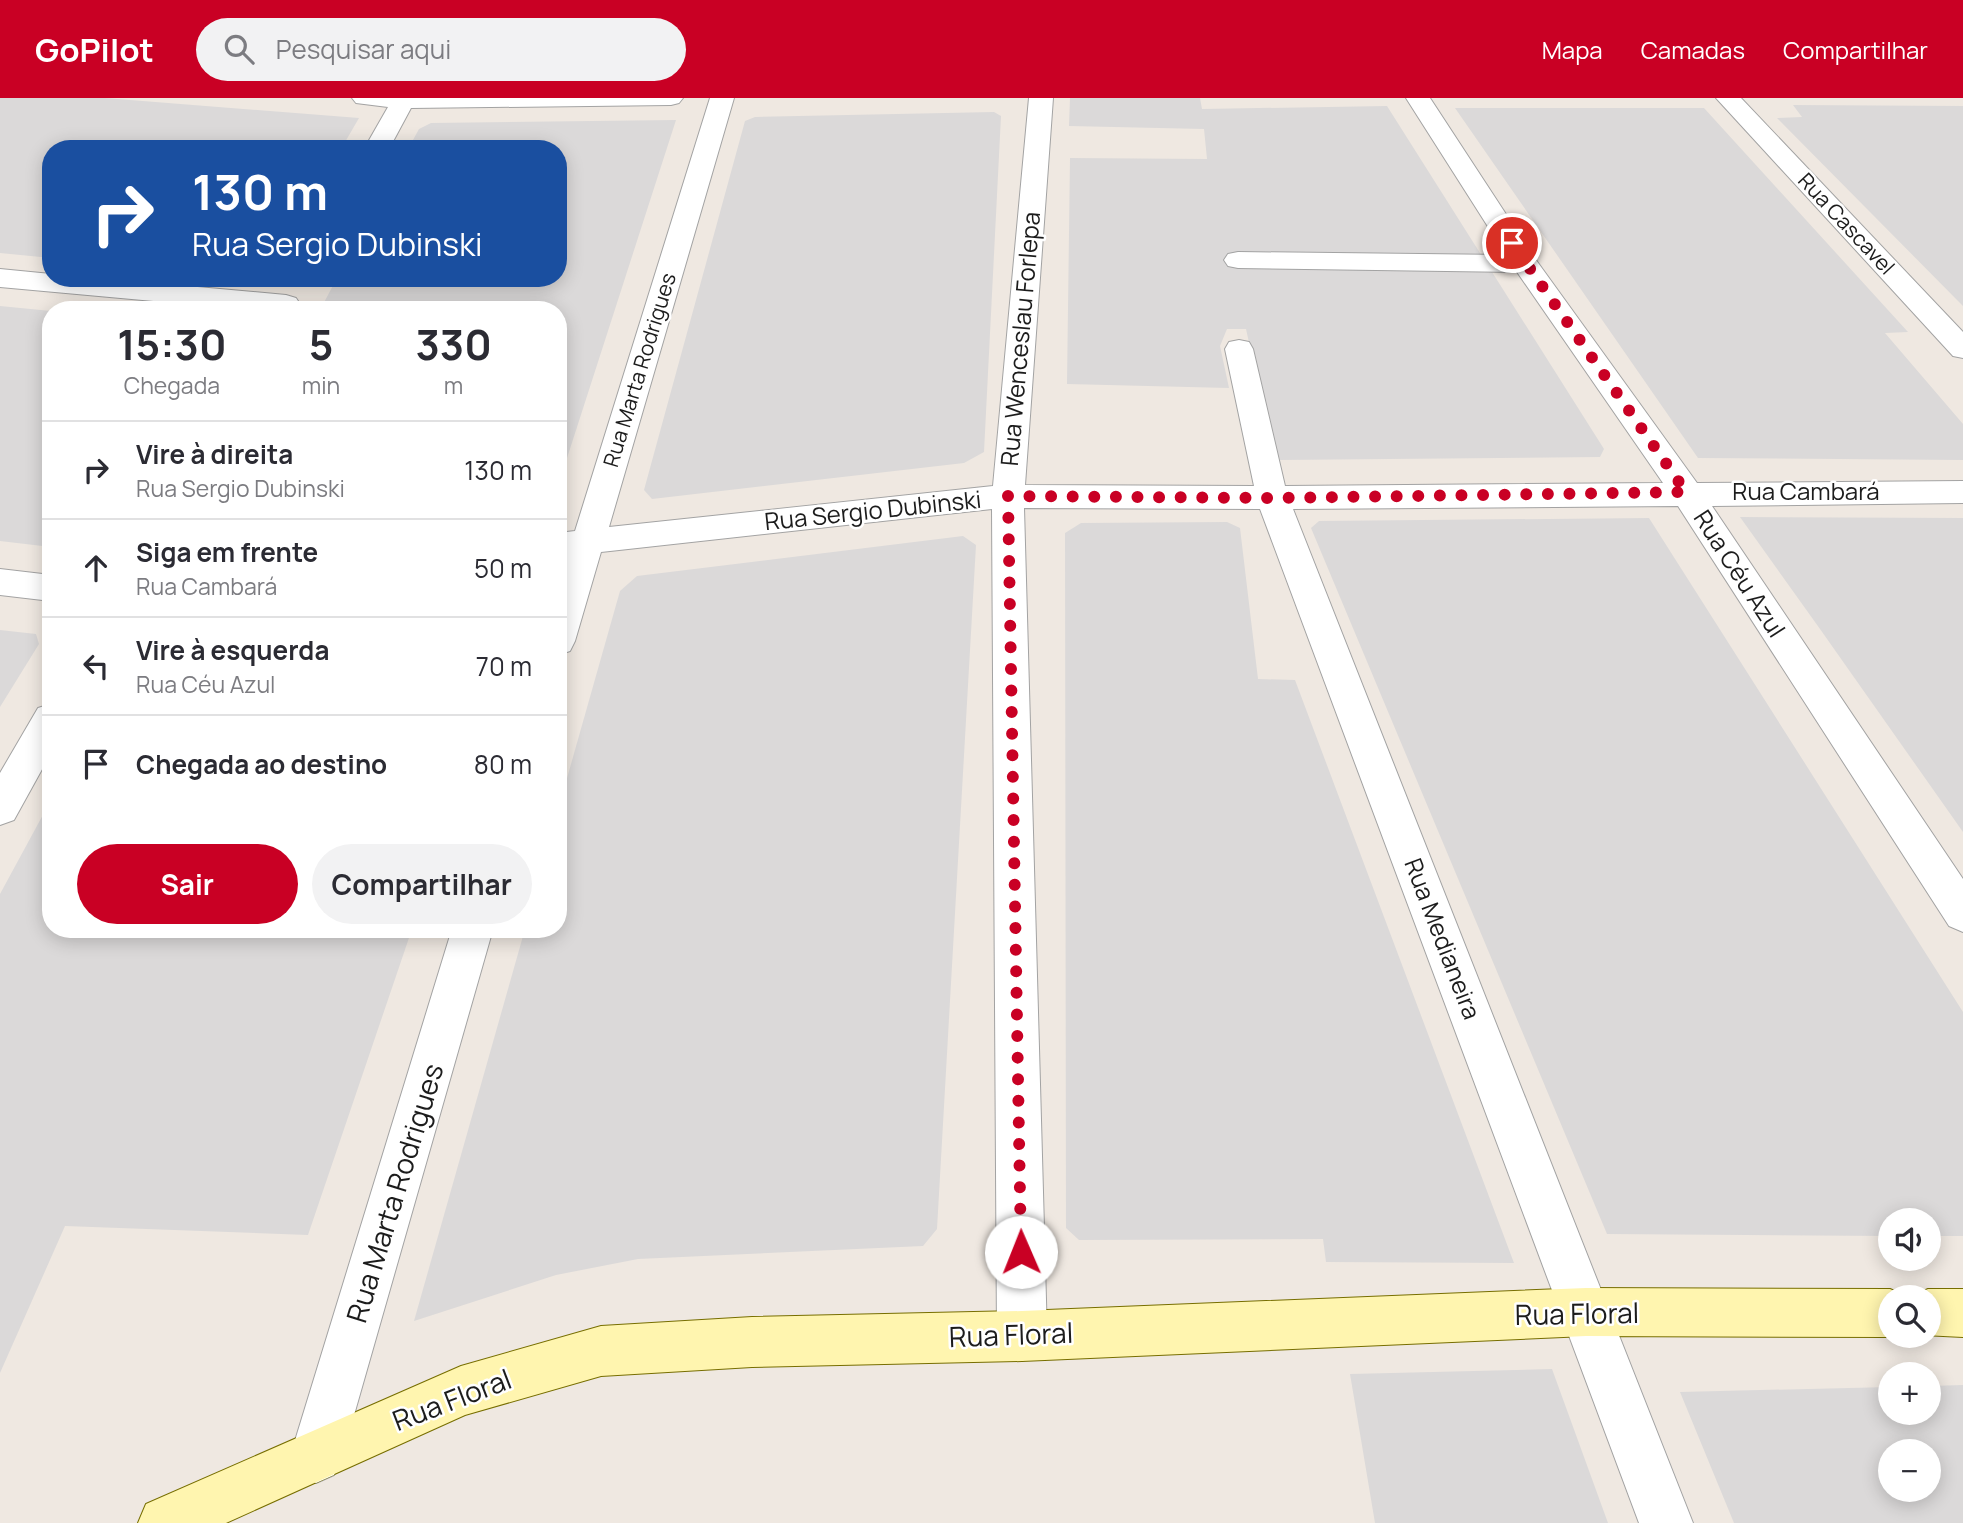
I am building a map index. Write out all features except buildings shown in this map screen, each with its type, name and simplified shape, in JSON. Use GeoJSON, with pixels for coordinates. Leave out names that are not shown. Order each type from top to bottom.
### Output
{"type":"FeatureCollection","features":[{"type":"Feature","properties":{"kind":"street"},"geometry":{"type":"LineString","coordinates":[[364,98],[671,98]]}},
{"type":"Feature","properties":{"kind":"street","name":"Rua Marta Rodrigues"},"geometry":{"type":"LineString","coordinates":[[567,582],[573,543],[722,98]]}},
{"type":"Feature","properties":{"kind":"street","name":"Rua Wenceslau Forlepa"},"geometry":{"type":"LineString","coordinates":[[1022,1336],[1008,496],[1041,98]]}},
{"type":"Feature","properties":{"kind":"street","name":"Rua Céu Azul"},"geometry":{"type":"LineString","coordinates":[[1418,98],[1525,264],[1686,492],[1963,914]]}},
{"type":"Feature","properties":{"kind":"street","name":"Rua Cascavel"},"geometry":{"type":"LineString","coordinates":[[1728,98],[1963,349]]}},
{"type":"Feature","properties":{"kind":"street"},"geometry":{"type":"LineString","coordinates":[[381,140],[405,99]]}},
{"type":"Feature","properties":{"kind":"street"},"geometry":{"type":"LineString","coordinates":[[1238,260],[1525,264]]}},
{"type":"Feature","properties":{"kind":"street"},"geometry":{"type":"LineString","coordinates":[[0,278],[42,282]]}},
{"type":"Feature","properties":{"kind":"street"},"geometry":{"type":"LineString","coordinates":[[88,287],[225,301]]}},
{"type":"Feature","properties":{"kind":"street","name":"Rua Medianeira"},"geometry":{"type":"LineString","coordinates":[[1239,349],[1272,498],[1666,1523]]}},
{"type":"Feature","properties":{"kind":"street","name":"Rua Cambará"},"geometry":{"type":"LineString","coordinates":[[1272,498],[1686,492],[1963,492]]}},
{"type":"Feature","properties":{"kind":"street","name":"Rua Sergio Dubinski"},"geometry":{"type":"LineString","coordinates":[[573,543],[1008,496],[1272,498]]}},
{"type":"Feature","properties":{"kind":"street"},"geometry":{"type":"LineString","coordinates":[[0,582],[42,586]]}},
{"type":"Feature","properties":{"kind":"street"},"geometry":{"type":"LineString","coordinates":[[0,808],[42,735]]}},
{"type":"Feature","properties":{"kind":"street","name":"Rua Marta Rodrigues"},"geometry":{"type":"LineString","coordinates":[[316,1457],[470,938]]}},
{"type":"Feature","properties":{"kind":"street","name":"Rua Floral"},"geometry":{"type":"LineString","coordinates":[[165,1523],[461,1391],[601,1352],[752,1342],[1022,1336],[1586,1312],[1878,1313]]}},
{"type":"Feature","properties":{"kind":"street"},"geometry":{"type":"LineString","coordinates":[[1941,1313],[1963,1313]]}},
{"type":"Feature","properties":{"kind":"shaded area"},"geometry":{"type":"Polygon","coordinates":[[[0,98],[105,98],[359,118],[346,140],[42,140],[42,257],[0,253],[0,98]]]}},
{"type":"Feature","properties":{"kind":"shaded area"},"geometry":{"type":"Polygon","coordinates":[[[1070,98],[1200,98],[1202,109],[1387,106],[1604,449],[1600,457],[1280,460],[1265,415],[1246,329],[1227,329],[1220,346],[1229,388],[1067,384],[1070,158],[1207,159],[1204,129],[1069,126],[1070,98]]]}},
{"type":"Feature","properties":{"kind":"shaded area"},"geometry":{"type":"Polygon","coordinates":[[[1793,105],[1963,106],[1963,306],[1777,118],[1802,117],[1793,105]]]}},
{"type":"Feature","properties":{"kind":"shaded area"},"geometry":{"type":"Polygon","coordinates":[[[1455,108],[1704,108],[1908,332],[1885,333],[1963,424],[1963,460],[1698,458],[1455,108]]]}},
{"type":"Feature","properties":{"kind":"shaded area"},"geometry":{"type":"Polygon","coordinates":[[[994,112],[1001,116],[984,452],[964,463],[652,499],[644,490],[745,121],[755,117],[994,112]]]}},
{"type":"Feature","properties":{"kind":"shaded area"},"geometry":{"type":"Polygon","coordinates":[[[676,120],[567,458],[567,301],[325,301],[332,287],[567,287],[567,140],[413,140],[419,129],[431,123],[676,120]]]}},
{"type":"Feature","properties":{"kind":"shaded area"},"geometry":{"type":"Polygon","coordinates":[[[0,306],[42,310],[42,546],[0,541],[0,306]]]}},
{"type":"Feature","properties":{"kind":"shaded area"},"geometry":{"type":"Polygon","coordinates":[[[1740,517],[1963,518],[1963,832],[1820,629],[1740,517]]]}},
{"type":"Feature","properties":{"kind":"shaded area"},"geometry":{"type":"Polygon","coordinates":[[[1649,518],[1963,1012],[1963,1236],[1941,1236],[1941,1208],[1878,1208],[1878,1236],[1607,1234],[1311,528],[1319,521],[1649,518]]]}},
{"type":"Feature","properties":{"kind":"shaded area"},"geometry":{"type":"Polygon","coordinates":[[[1227,522],[1240,528],[1258,679],[1295,680],[1514,1263],[1326,1262],[1323,1239],[1079,1240],[1066,1228],[1065,533],[1081,523],[1227,522]]]}},
{"type":"Feature","properties":{"kind":"shaded area"},"geometry":{"type":"Polygon","coordinates":[[[963,536],[976,545],[937,1229],[923,1246],[638,1259],[556,1275],[414,1321],[522,938],[567,938],[567,778],[620,591],[637,576],[963,536]]]}},
{"type":"Feature","properties":{"kind":"shaded area"},"geometry":{"type":"Polygon","coordinates":[[[0,630],[36,634],[39,644],[0,707],[0,630]]]}},
{"type":"Feature","properties":{"kind":"shaded area"},"geometry":{"type":"Polygon","coordinates":[[[42,817],[42,938],[409,938],[308,1235],[65,1226],[0,1373],[0,894],[42,817]]]}},
{"type":"Feature","properties":{"kind":"shaded area"},"geometry":{"type":"Polygon","coordinates":[[[1552,1369],[1608,1523],[1375,1523],[1350,1374],[1552,1369]]]}},
{"type":"Feature","properties":{"kind":"shaded area"},"geometry":{"type":"Polygon","coordinates":[[[1963,1385],[1963,1523],[1734,1523],[1680,1392],[1878,1387],[1878,1425],[1941,1425],[1941,1386],[1963,1385]]]}},
{"type":"Feature","properties":{"kind":"route"},"geometry":{"type":"LineString","coordinates":[[1021,1252],[1008,496],[1272,498],[1686,492],[1512,243]]}}]}
